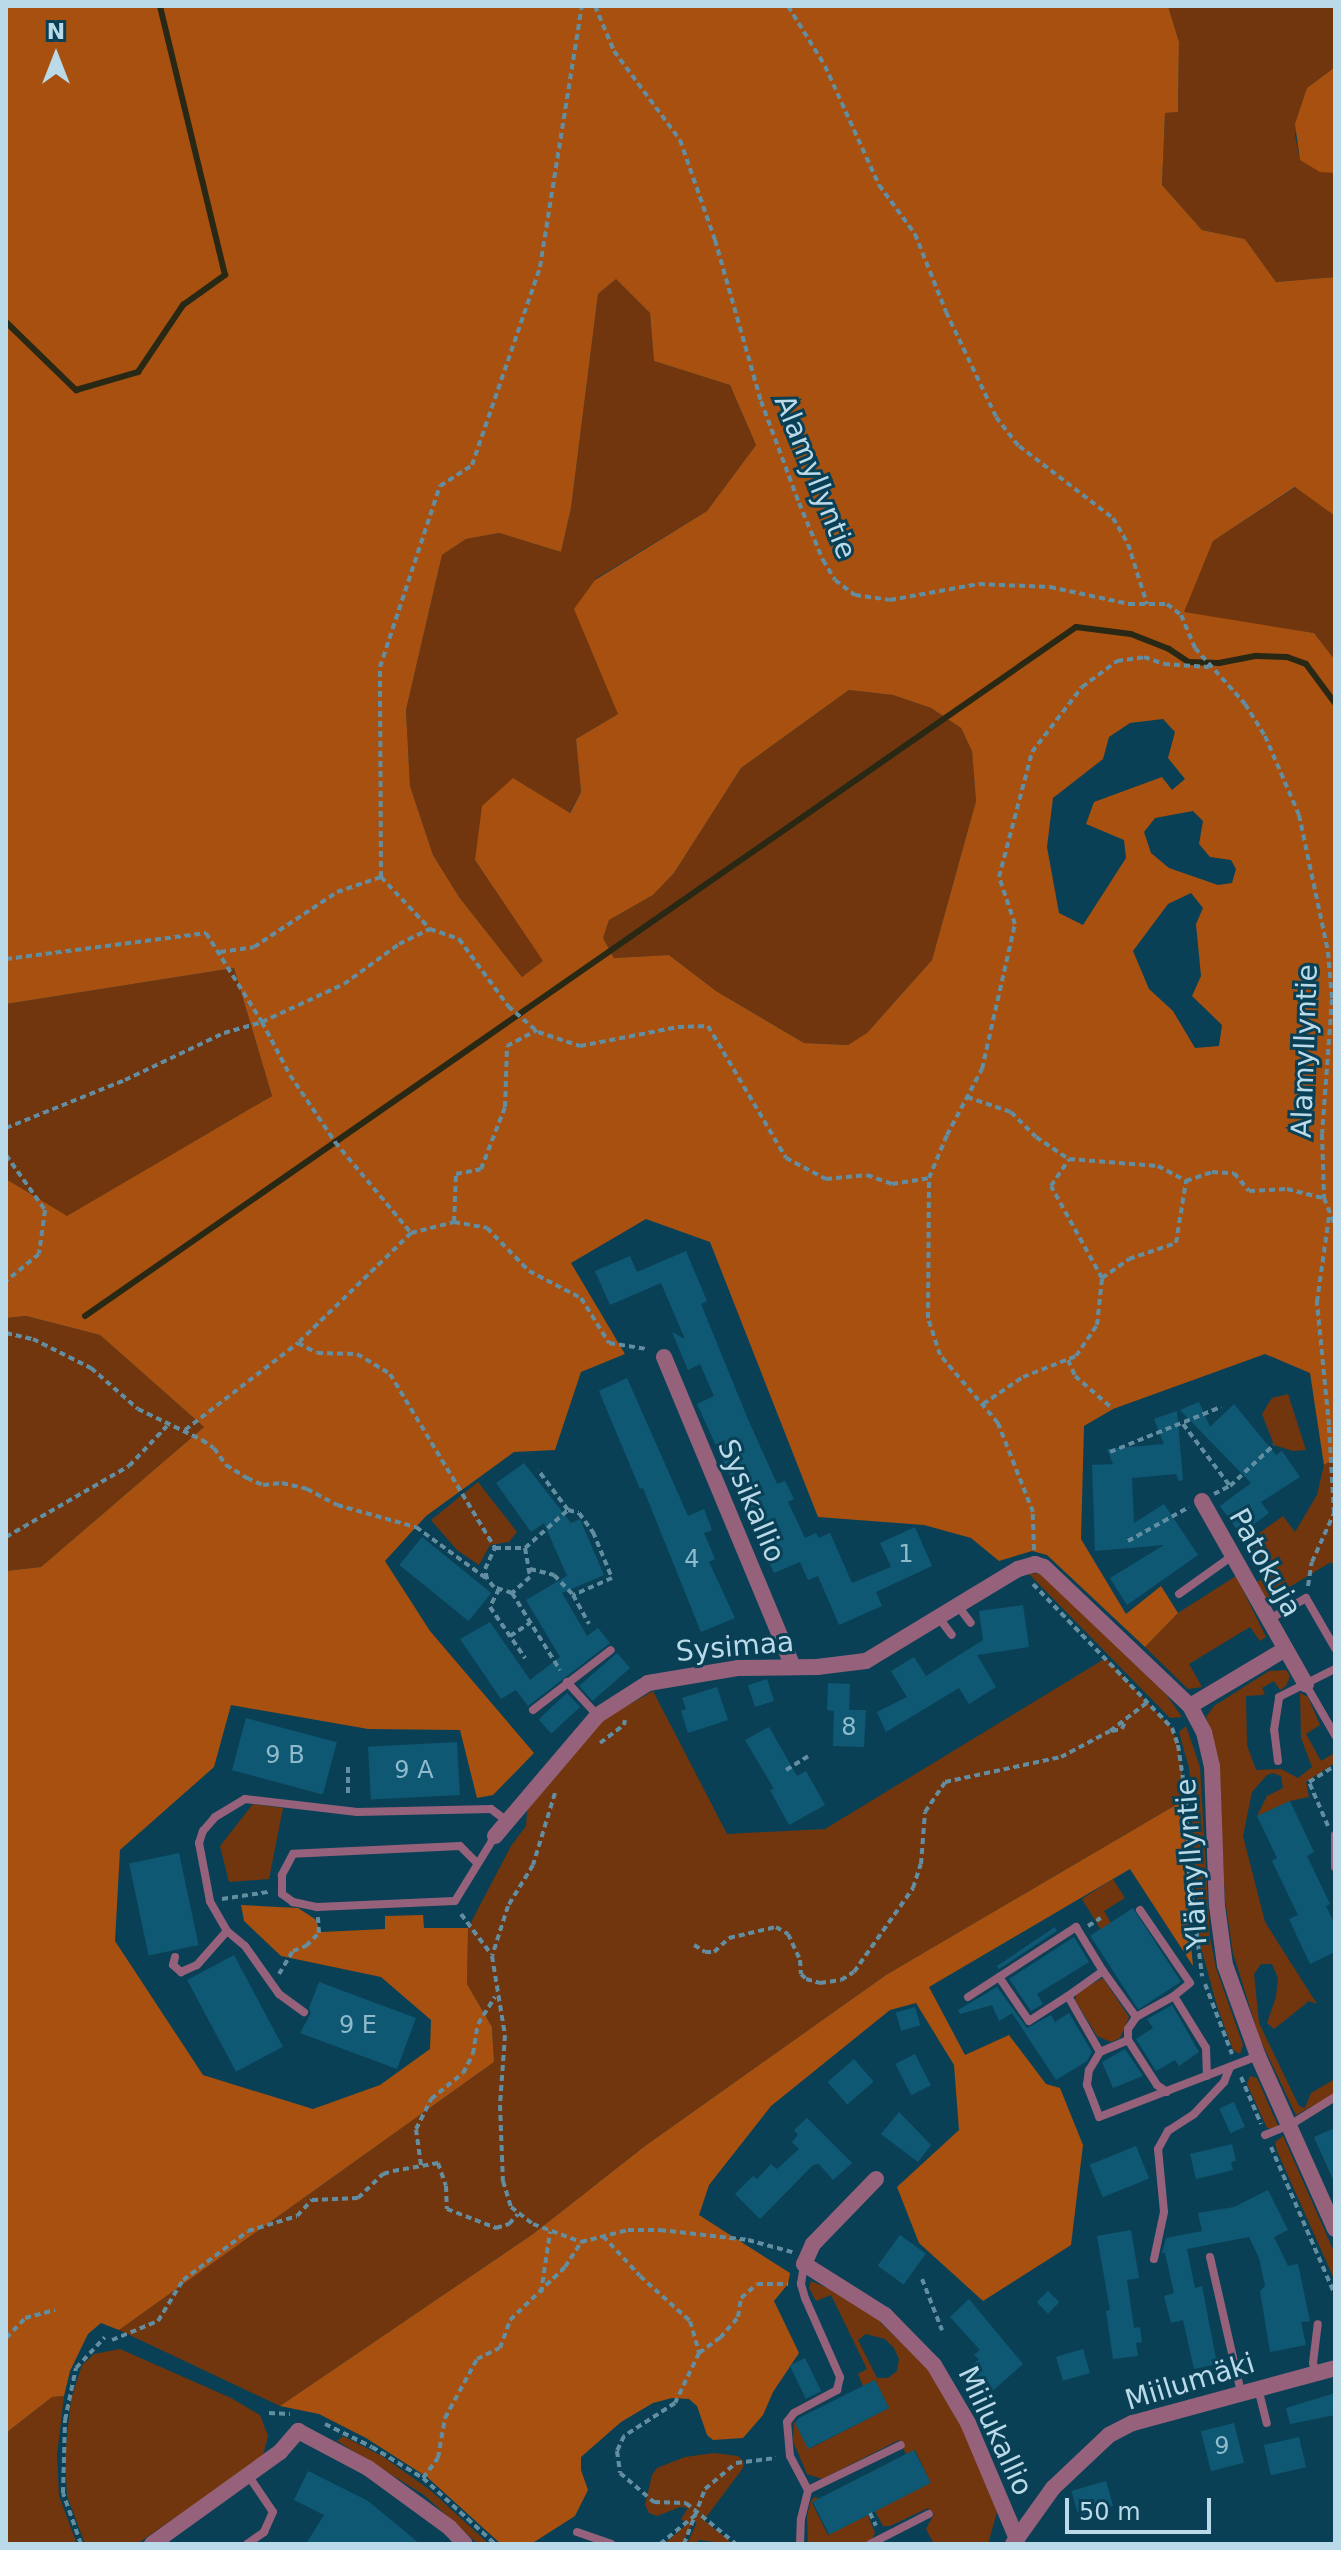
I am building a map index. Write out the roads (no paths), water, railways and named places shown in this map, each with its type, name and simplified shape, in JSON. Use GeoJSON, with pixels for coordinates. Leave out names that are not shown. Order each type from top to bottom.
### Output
{"type":"FeatureCollection","features":[{"type":"Feature","properties":{"kind":"street","name":"Sysikallio"},"geometry":{"type":"LineString","coordinates":[[664,1357],[792,1665]]}},
{"type":"Feature","properties":{"kind":"street","name":"Patokuja"},"geometry":{"type":"LineString","coordinates":[[1202,1501],[1306,1685]]}},
{"type":"Feature","properties":{"kind":"street","name":"Ylämyllyntie"},"geometry":{"type":"LineString","coordinates":[[1018,1569],[1035,1564],[1051,1572],[1190,1706],[1204,1732],[1211,1758],[1222,1949],[1258,2056],[1335,2229]]}},
{"type":"Feature","properties":{"kind":"street","name":"Sysimaa"},"geometry":{"type":"LineString","coordinates":[[495,1836],[598,1715],[648,1683],[698,1672],[792,1665],[817,1667],[866,1661],[1018,1569]]}},
{"type":"Feature","properties":{"kind":"street","name":"Patokuja"},"geometry":{"type":"LineString","coordinates":[[1190,1706],[1284,1650]]}},
{"type":"Feature","properties":{"kind":"street"},"geometry":{"type":"LineString","coordinates":[[806,2260],[813,2244],[876,2179]]}},
{"type":"Feature","properties":{"kind":"street","name":"Miilukallio"},"geometry":{"type":"LineString","coordinates":[[806,2260],[885,2315],[934,2365],[968,2423],[1015,2542]]}},
{"type":"Feature","properties":{"kind":"street","name":"Miilumäki"},"geometry":{"type":"LineString","coordinates":[[1015,2542],[1053,2488],[1109,2435],[1133,2423],[1335,2368]]}},
{"type":"Feature","properties":{"kind":"street"},"geometry":{"type":"LineString","coordinates":[[152,2544],[280,2452],[298,2431],[368,2468],[449,2527],[465,2544]]}},
{"type":"Feature","properties":{"kind":"lane"},"geometry":{"type":"LineString","coordinates":[[1179,1594],[1232,1556]]}},
{"type":"Feature","properties":{"kind":"lane"},"geometry":{"type":"LineString","coordinates":[[1267,1620],[1306,1598],[1335,1648]]}},
{"type":"Feature","properties":{"kind":"lane"},"geometry":{"type":"LineString","coordinates":[[957,1605],[971,1623]]}},
{"type":"Feature","properties":{"kind":"lane"},"geometry":{"type":"LineString","coordinates":[[939,1617],[952,1635]]}},
{"type":"Feature","properties":{"kind":"lane"},"geometry":{"type":"LineString","coordinates":[[533,1710],[611,1650]]}},
{"type":"Feature","properties":{"kind":"lane"},"geometry":{"type":"LineString","coordinates":[[1278,1761],[1274,1730],[1279,1697],[1335,1669]]}},
{"type":"Feature","properties":{"kind":"lane"},"geometry":{"type":"LineString","coordinates":[[567,1682],[598,1715]]}},
{"type":"Feature","properties":{"kind":"lane"},"geometry":{"type":"LineString","coordinates":[[1306,1685],[1335,1735]]}},
{"type":"Feature","properties":{"kind":"lane"},"geometry":{"type":"LineString","coordinates":[[304,2012],[274,1987],[245,1946],[227,1931],[210,1901],[200,1857],[203,1831],[215,1817],[245,1799],[349,1812],[491,1809],[507,1821]]}},
{"type":"Feature","properties":{"kind":"lane"},"geometry":{"type":"LineString","coordinates":[[1334,1835],[1335,1867]]}},
{"type":"Feature","properties":{"kind":"lane"},"geometry":{"type":"LineString","coordinates":[[477,1863],[460,1846],[293,1854],[282,1875],[282,1894],[293,1902],[317,1907],[455,1901],[495,1836]]}},
{"type":"Feature","properties":{"kind":"lane"},"geometry":{"type":"LineString","coordinates":[[1140,1910],[1190,1983],[1174,1996],[1136,2017],[1128,2029],[1128,2040],[1157,2085],[1167,2092]]}},
{"type":"Feature","properties":{"kind":"lane"},"geometry":{"type":"LineString","coordinates":[[968,1997],[1076,1927],[1136,2017]]}},
{"type":"Feature","properties":{"kind":"lane"},"geometry":{"type":"LineString","coordinates":[[175,1957],[173,1965],[181,1972],[197,1965],[227,1931]]}},
{"type":"Feature","properties":{"kind":"lane"},"geometry":{"type":"LineString","coordinates":[[999,1977],[1029,2021],[1103,1971]]}},
{"type":"Feature","properties":{"kind":"lane"},"geometry":{"type":"LineString","coordinates":[[1068,1996],[1100,2052]]}},
{"type":"Feature","properties":{"kind":"lane"},"geometry":{"type":"LineString","coordinates":[[1174,1996],[1206,2048],[1207,2076]]}},
{"type":"Feature","properties":{"kind":"lane"},"geometry":{"type":"LineString","coordinates":[[1128,2040],[1100,2052],[1089,2070],[1087,2085],[1099,2117],[1258,2056]]}},
{"type":"Feature","properties":{"kind":"lane"},"geometry":{"type":"LineString","coordinates":[[1154,2259],[1164,2212],[1158,2149],[1168,2131],[1194,2114],[1224,2082],[1233,2066]]}},
{"type":"Feature","properties":{"kind":"lane"},"geometry":{"type":"LineString","coordinates":[[1265,2135],[1290,2125],[1335,2097]]}},
{"type":"Feature","properties":{"kind":"lane"},"geometry":{"type":"LineString","coordinates":[[1210,2257],[1249,2390],[1267,2423]]}},
{"type":"Feature","properties":{"kind":"lane"},"geometry":{"type":"LineString","coordinates":[[800,2544],[801,2519],[808,2490],[807,2482],[790,2456],[787,2435],[789,2418],[837,2390],[840,2377],[801,2284],[806,2260]]}},
{"type":"Feature","properties":{"kind":"lane"},"geometry":{"type":"LineString","coordinates":[[1316,2373],[1313,2363],[1318,2324]]}},
{"type":"Feature","properties":{"kind":"lane"},"geometry":{"type":"LineString","coordinates":[[808,2490],[901,2445]]}},
{"type":"Feature","properties":{"kind":"lane"},"geometry":{"type":"LineString","coordinates":[[247,2544],[264,2532],[273,2512],[248,2475]]}},
{"type":"Feature","properties":{"kind":"lane"},"geometry":{"type":"LineString","coordinates":[[870,2544],[929,2514]]}},
{"type":"Feature","properties":{"kind":"lane"},"geometry":{"type":"LineString","coordinates":[[577,2532],[611,2544]]}},
{"type":"Feature","properties":{"kind":"waterway"},"geometry":{"type":"LineString","coordinates":[[6,322],[76,390],[138,372],[183,305],[225,275],[160,6]]}},
{"type":"Feature","properties":{"kind":"waterway"},"geometry":{"type":"LineString","coordinates":[[85,1316],[1076,627],[1131,634],[1169,649],[1188,662],[1219,663],[1256,656],[1287,657],[1306,664],[1335,703]]}}]}
